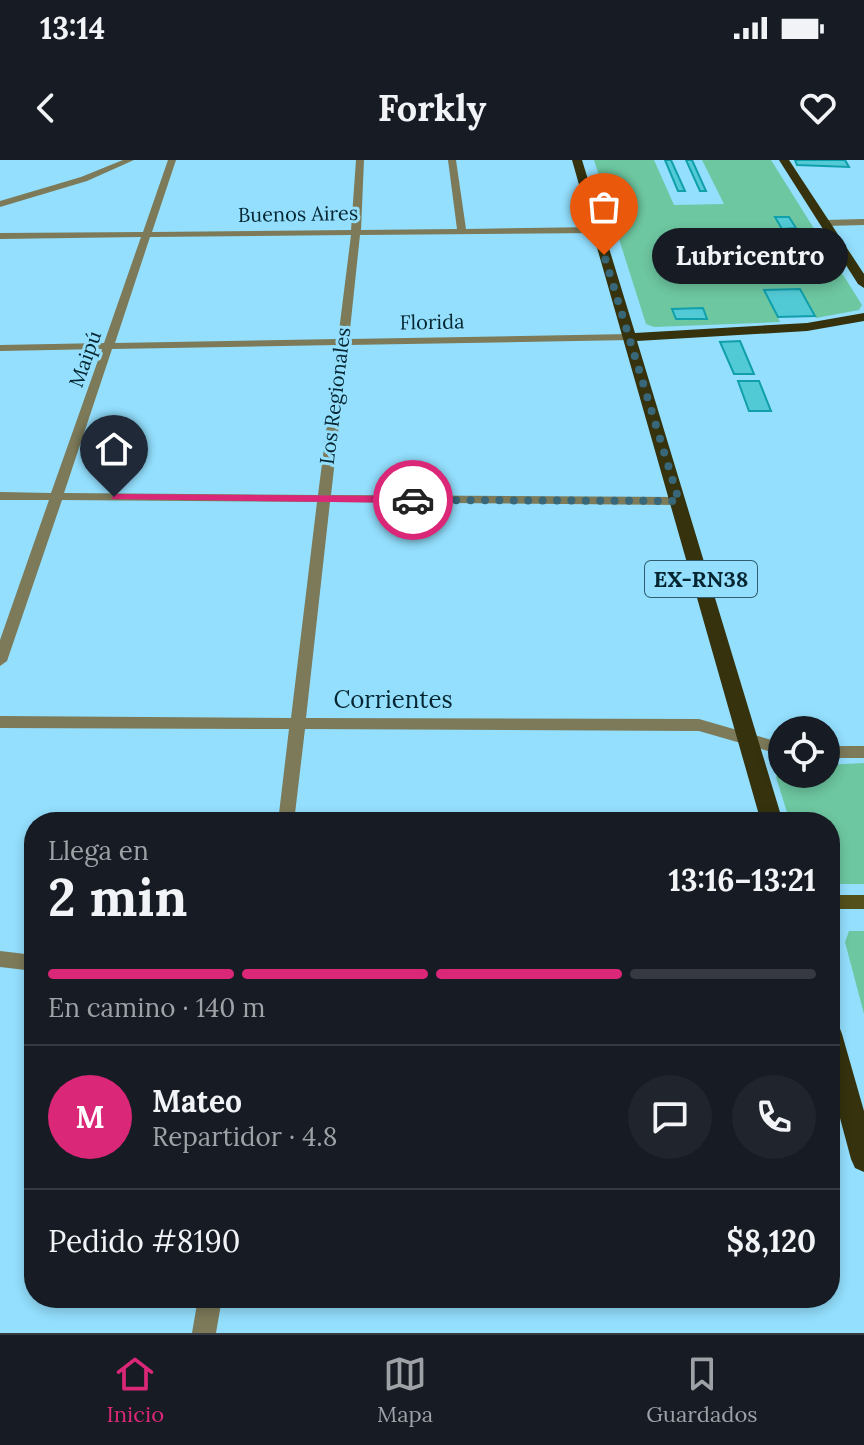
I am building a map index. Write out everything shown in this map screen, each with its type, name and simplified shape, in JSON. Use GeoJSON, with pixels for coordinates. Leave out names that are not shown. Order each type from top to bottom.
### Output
{"type":"FeatureCollection","features":[{"type":"Feature","properties":{"kind":"main road","name":"EX-RN38"},"geometry":{"type":"LineString","coordinates":[[577,160],[769,812]]}},
{"type":"Feature","properties":{"kind":"main road"},"geometry":{"type":"LineString","coordinates":[[784,160],[864,284]]}},
{"type":"Feature","properties":{"kind":"main road","name":"Florida"},"geometry":{"type":"LineString","coordinates":[[630,337],[807,327],[864,317]]}},
{"type":"Feature","properties":{"kind":"main road"},"geometry":{"type":"LineString","coordinates":[[840,1074],[864,1159]]}},
{"type":"Feature","properties":{"kind":"street"},"geometry":{"type":"LineString","coordinates":[[0,204],[84,179],[130,160]]}},
{"type":"Feature","properties":{"kind":"street","name":"Maipú"},"geometry":{"type":"LineString","coordinates":[[0,661],[172,160]]}},
{"type":"Feature","properties":{"kind":"street","name":"Los Regionales"},"geometry":{"type":"LineString","coordinates":[[287,812],[300,724],[340,344],[356,231],[360,160]]}},
{"type":"Feature","properties":{"kind":"street"},"geometry":{"type":"LineString","coordinates":[[452,160],[462,231]]}},
{"type":"Feature","properties":{"kind":"street"},"geometry":{"type":"LineString","coordinates":[[825,223],[864,222]]}},
{"type":"Feature","properties":{"kind":"street","name":"Buenos Aires"},"geometry":{"type":"LineString","coordinates":[[0,236],[597,230]]}},
{"type":"Feature","properties":{"kind":"street","name":"Florida"},"geometry":{"type":"LineString","coordinates":[[0,348],[630,337]]}},
{"type":"Feature","properties":{"kind":"street"},"geometry":{"type":"LineString","coordinates":[[0,496],[679,501]]}},
{"type":"Feature","properties":{"kind":"street","name":"Corrientes"},"geometry":{"type":"LineString","coordinates":[[0,722],[699,725],[768,745]]}},
{"type":"Feature","properties":{"kind":"street"},"geometry":{"type":"LineString","coordinates":[[840,752],[864,752]]}},
{"type":"Feature","properties":{"kind":"street"},"geometry":{"type":"LineString","coordinates":[[840,902],[864,902]]}},
{"type":"Feature","properties":{"kind":"street"},"geometry":{"type":"LineString","coordinates":[[0,959],[24,962]]}},
{"type":"Feature","properties":{"kind":"street"},"geometry":{"type":"LineString","coordinates":[[204,1333],[208,1308]]}},
{"type":"Feature","properties":{"kind":"green space"},"geometry":{"type":"Polygon","coordinates":[[[594,160],[654,160],[674,205],[724,204],[702,160],[771,160],[862,305],[859,310],[816,318],[800,289],[765,290],[780,322],[654,327],[646,324],[594,160]]]}},
{"type":"Feature","properties":{"kind":"green space"},"geometry":{"type":"Polygon","coordinates":[[[864,763],[864,884],[840,884],[840,812],[787,812],[779,788],[840,788],[840,764],[864,763]]]}},
{"type":"Feature","properties":{"kind":"green space"},"geometry":{"type":"Polygon","coordinates":[[[849,931],[864,931],[864,1014],[845,942],[849,931]]]}},
{"type":"Feature","properties":{"kind":"building"},"geometry":{"type":"Polygon","coordinates":[[[665,160],[671,160],[685,191],[678,191],[665,160]]]}},
{"type":"Feature","properties":{"kind":"building"},"geometry":{"type":"Polygon","coordinates":[[[686,160],[692,160],[706,191],[700,191],[686,160]]]}},
{"type":"Feature","properties":{"kind":"building"},"geometry":{"type":"Polygon","coordinates":[[[795,160],[845,160],[849,167],[797,165],[795,160]]]}},
{"type":"Feature","properties":{"kind":"building"},"geometry":{"type":"Polygon","coordinates":[[[775,217],[789,217],[796,228],[782,229],[775,217]]]}},
{"type":"Feature","properties":{"kind":"building"},"geometry":{"type":"Polygon","coordinates":[[[800,289],[815,316],[778,317],[764,290],[800,289]]]}},
{"type":"Feature","properties":{"kind":"building"},"geometry":{"type":"Polygon","coordinates":[[[703,308],[707,319],[676,319],[672,309],[703,308]]]}},
{"type":"Feature","properties":{"kind":"building"},"geometry":{"type":"Polygon","coordinates":[[[740,341],[754,374],[734,374],[720,342],[740,341]]]}},
{"type":"Feature","properties":{"kind":"building"},"geometry":{"type":"Polygon","coordinates":[[[738,381],[759,381],[771,411],[749,411],[738,381]]]}},
{"type":"Feature","properties":{"kind":"way so far"},"geometry":{"type":"LineString","coordinates":[[413,500],[679,501],[604,255]]}},
{"type":"Feature","properties":{"kind":"place","name":"Lubricentro"},"geometry":{"type":"Point","coordinates":[604,255]}},
{"type":"Feature","properties":{"kind":"route"},"geometry":{"type":"LineString","coordinates":[[114,497],[413,500]]}}]}
